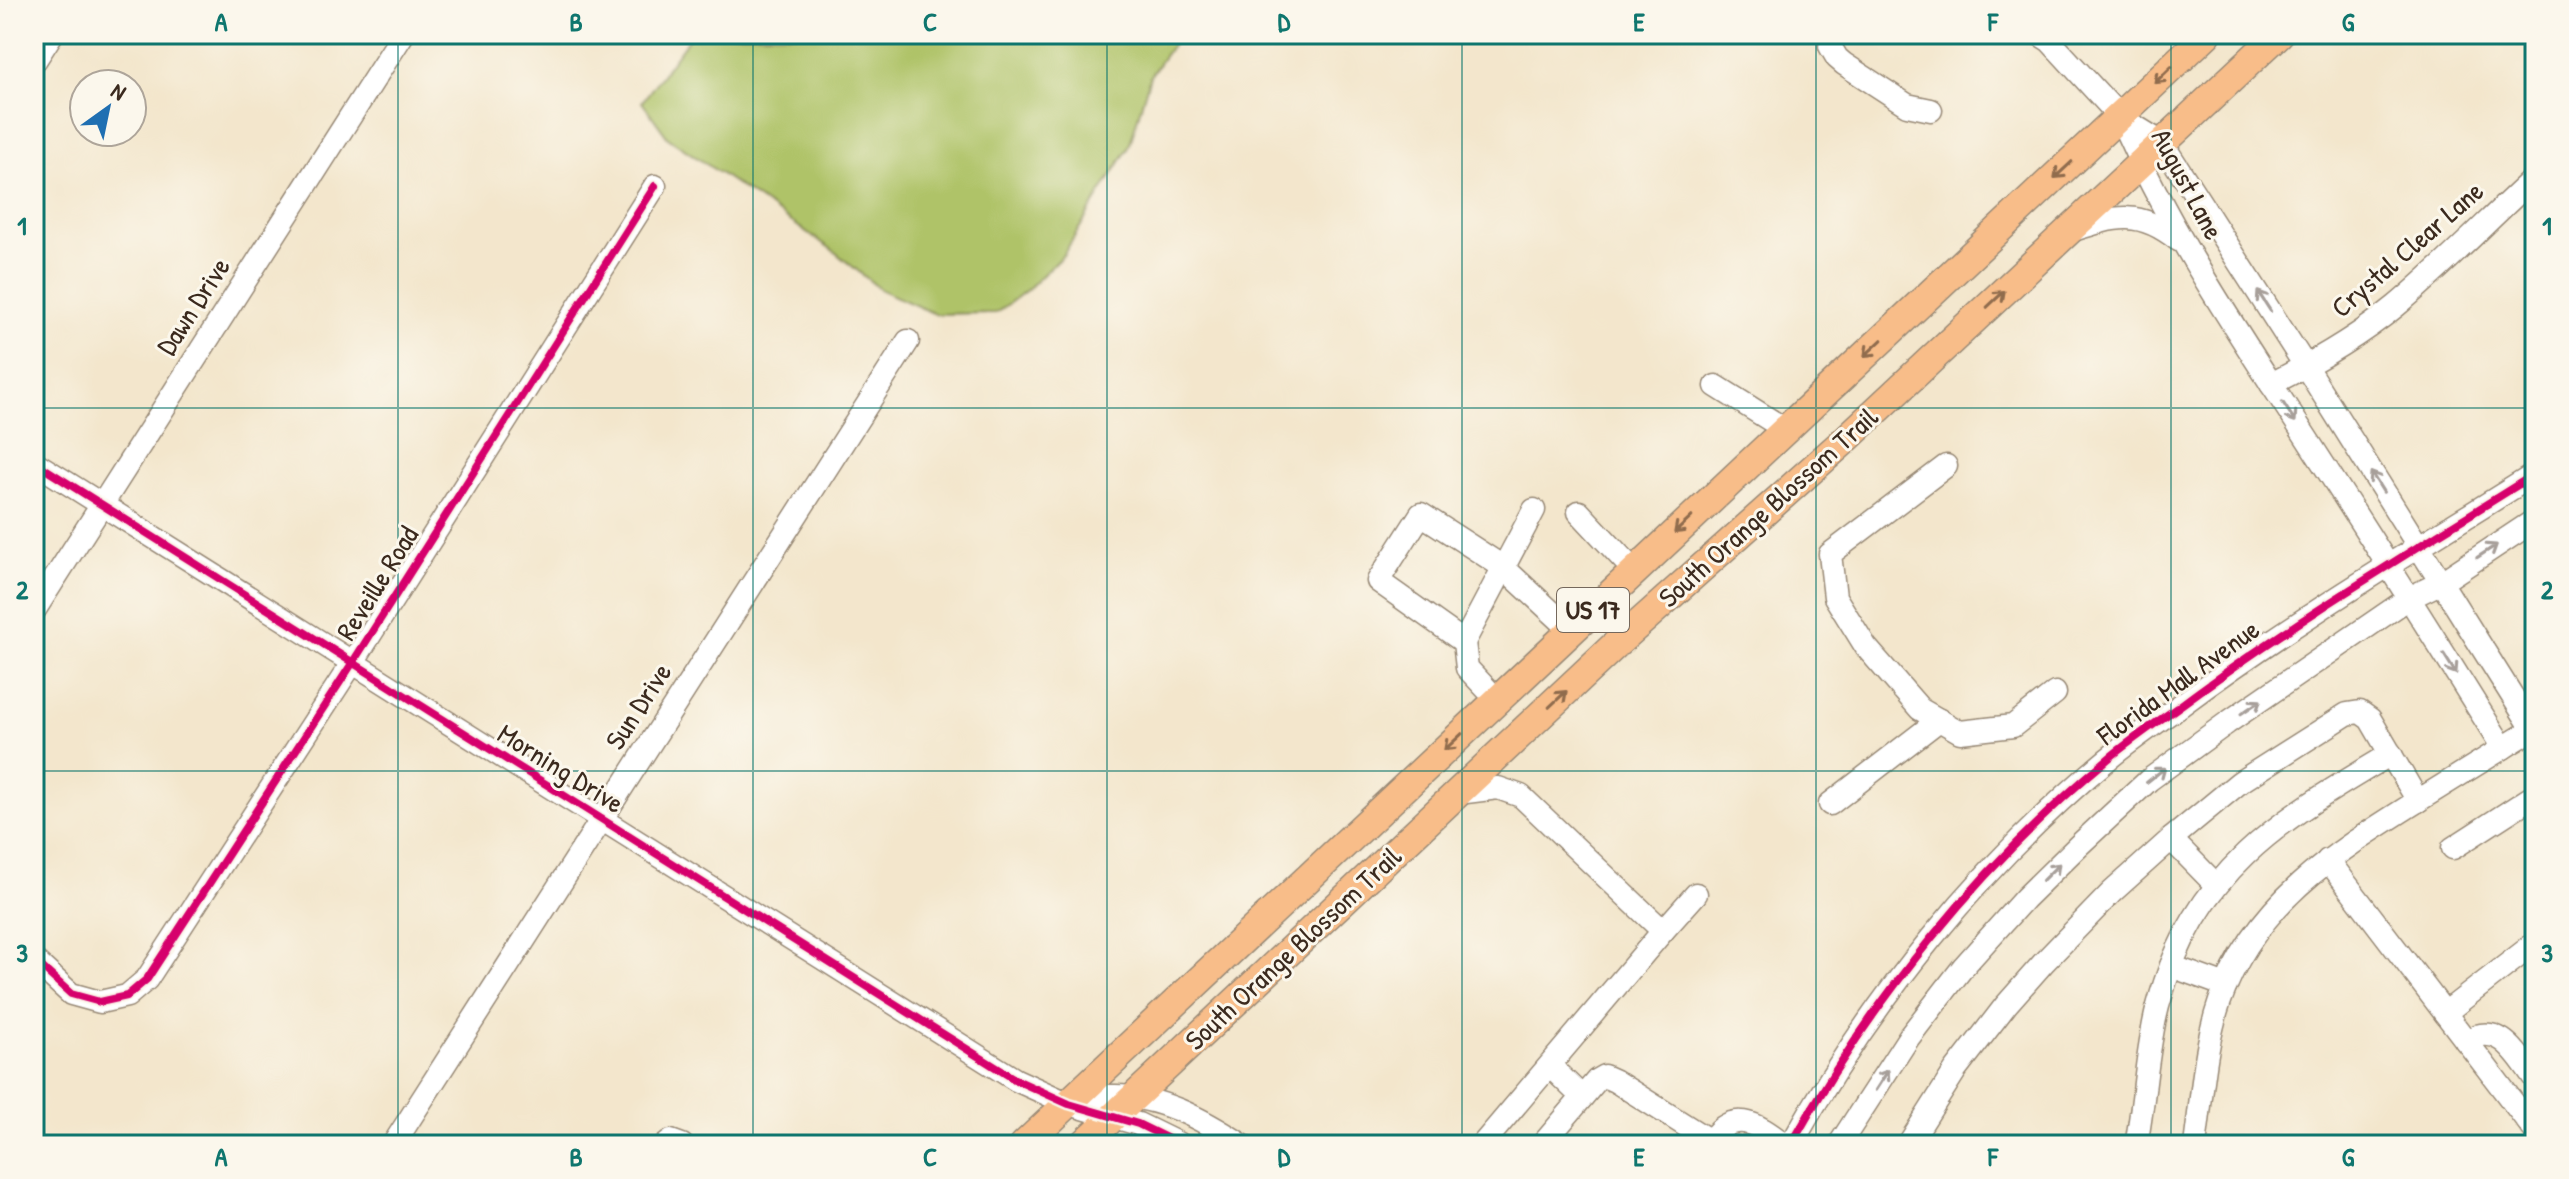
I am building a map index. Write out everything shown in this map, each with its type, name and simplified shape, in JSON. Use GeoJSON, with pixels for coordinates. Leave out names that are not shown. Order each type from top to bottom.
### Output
{"type":"FeatureCollection","features":[{"type":"Feature","properties":{"kind":"main road","name":"South Orange Blossom Trail"},"geometry":{"type":"LineString","coordinates":[[1024,1145],[2207,34]]}},
{"type":"Feature","properties":{"kind":"main road","name":"South Orange Blossom Trail"},"geometry":{"type":"LineString","coordinates":[[1083,1145],[1623,638],[1845,440],[2279,34]]}},
{"type":"Feature","properties":{"kind":"street"},"geometry":{"type":"LineString","coordinates":[[34,62],[52,34]]}},
{"type":"Feature","properties":{"kind":"street","name":"Dawn Drive"},"geometry":{"type":"LineString","coordinates":[[34,611],[403,34]]}},
{"type":"Feature","properties":{"kind":"street"},"geometry":{"type":"LineString","coordinates":[[1833,34],[1830,46],[1844,64],[1907,105],[1931,110]]}},
{"type":"Feature","properties":{"kind":"street"},"geometry":{"type":"LineString","coordinates":[[2039,34],[2050,41],[2120,117]]}},
{"type":"Feature","properties":{"kind":"street","name":"August Lane"},"geometry":{"type":"LineString","coordinates":[[2120,117],[2162,143],[2534,729]]}},
{"type":"Feature","properties":{"kind":"street","name":"August Lane"},"geometry":{"type":"LineString","coordinates":[[2120,117],[2140,164],[2186,246],[2503,748]]}},
{"type":"Feature","properties":{"kind":"street","name":"Crystal Clear Lane"},"geometry":{"type":"LineString","coordinates":[[2271,384],[2306,367],[2356,336],[2396,306],[2535,177]]}},
{"type":"Feature","properties":{"kind":"street","name":"Reveille Road"},"geometry":{"type":"LineString","coordinates":[[34,960],[71,994],[100,1002],[127,996],[147,979],[353,662],[655,186]]}},
{"type":"Feature","properties":{"kind":"street"},"geometry":{"type":"LineString","coordinates":[[2068,232],[2100,222],[2133,217],[2162,227],[2186,246]]}},
{"type":"Feature","properties":{"kind":"street","name":"Sun Drive"},"geometry":{"type":"LineString","coordinates":[[393,1145],[908,341]]}},
{"type":"Feature","properties":{"kind":"street"},"geometry":{"type":"LineString","coordinates":[[1716,386],[1786,430]]}},
{"type":"Feature","properties":{"kind":"street","name":"Morning Drive"},"geometry":{"type":"LineString","coordinates":[[34,462],[1016,1080],[1069,1104],[1138,1124],[1181,1145]]}},
{"type":"Feature","properties":{"kind":"street"},"geometry":{"type":"LineString","coordinates":[[1946,466],[1830,554],[1835,597],[1866,647],[1920,709],[1960,732],[2013,726],[2055,693]]}},
{"type":"Feature","properties":{"kind":"street","name":"Florida Mall Avenue"},"geometry":{"type":"LineString","coordinates":[[1791,1145],[1816,1101],[1926,944],[2019,841],[2108,759],[2248,656],[2535,474]]}},
{"type":"Feature","properties":{"kind":"street"},"geometry":{"type":"LineString","coordinates":[[1497,700],[1467,668],[1464,642],[1534,510]]}},
{"type":"Feature","properties":{"kind":"street"},"geometry":{"type":"LineString","coordinates":[[1579,512],[1634,571]]}},
{"type":"Feature","properties":{"kind":"street"},"geometry":{"type":"LineString","coordinates":[[1464,642],[1378,581],[1421,514],[1503,567],[1571,630]]}},
{"type":"Feature","properties":{"kind":"street"},"geometry":{"type":"LineString","coordinates":[[1839,1145],[1909,1037],[1964,966],[2025,898],[2149,780],[2409,598],[2440,583],[2535,520]]}},
{"type":"Feature","properties":{"kind":"street"},"geometry":{"type":"LineString","coordinates":[[1908,1145],[1955,1071],[2045,961],[2112,892],[2240,782],[2353,712],[2365,715],[2418,801]]}},
{"type":"Feature","properties":{"kind":"street"},"geometry":{"type":"LineString","coordinates":[[1830,804],[1939,720]]}},
{"type":"Feature","properties":{"kind":"street"},"geometry":{"type":"LineString","coordinates":[[2195,1145],[2209,1044],[2226,986],[2264,922],[2295,887],[2328,860],[2534,729]]}},
{"type":"Feature","properties":{"kind":"street"},"geometry":{"type":"LineString","coordinates":[[2136,1145],[2154,1026],[2171,966],[2191,923],[2216,885],[2266,835],[2304,807],[2391,754]]}},
{"type":"Feature","properties":{"kind":"street"},"geometry":{"type":"LineString","coordinates":[[1458,793],[1498,788],[1521,796],[1663,931]]}},
{"type":"Feature","properties":{"kind":"street"},"geometry":{"type":"LineString","coordinates":[[2453,848],[2535,795]]}},
{"type":"Feature","properties":{"kind":"street"},"geometry":{"type":"LineString","coordinates":[[2171,839],[2216,885]]}},
{"type":"Feature","properties":{"kind":"street"},"geometry":{"type":"LineString","coordinates":[[2328,860],[2535,1131]]}},
{"type":"Feature","properties":{"kind":"street"},"geometry":{"type":"LineString","coordinates":[[1482,1145],[1696,894]]}},
{"type":"Feature","properties":{"kind":"street"},"geometry":{"type":"LineString","coordinates":[[2445,1013],[2535,943]]}},
{"type":"Feature","properties":{"kind":"street"},"geometry":{"type":"LineString","coordinates":[[2171,966],[2226,986]]}},
{"type":"Feature","properties":{"kind":"street"},"geometry":{"type":"LineString","coordinates":[[2466,1041],[2480,1034],[2496,1035],[2509,1045],[2535,1079]]}},
{"type":"Feature","properties":{"kind":"street"},"geometry":{"type":"LineString","coordinates":[[1550,1066],[1582,1097]]}},
{"type":"Feature","properties":{"kind":"street"},"geometry":{"type":"LineString","coordinates":[[1542,1145],[1597,1080],[1604,1076],[1709,1143],[1724,1125],[1741,1121],[1761,1127],[1785,1145]]}},
{"type":"Feature","properties":{"kind":"street"},"geometry":{"type":"LineString","coordinates":[[1069,1104],[1108,1096],[1135,1097],[1193,1117],[1242,1145]]}},
{"type":"Feature","properties":{"kind":"street"},"geometry":{"type":"LineString","coordinates":[[666,1145],[671,1141],[682,1145]]}},
{"type":"Feature","properties":{"kind":"green space"},"geometry":{"type":"Polygon","coordinates":[[[692,34],[1180,34],[1150,76],[1129,147],[1063,255],[1028,289],[996,313],[935,314],[881,290],[830,248],[668,138],[642,102],[692,34]]]}},
{"type":"Feature","properties":{"kind":"cycle path"},"geometry":{"type":"LineString","coordinates":[[34,960],[71,994],[100,1002],[127,996],[147,979],[353,662],[655,186]]}},
{"type":"Feature","properties":{"kind":"cycle path"},"geometry":{"type":"LineString","coordinates":[[34,462],[1016,1080],[1069,1104],[1138,1124],[1181,1145]]}},
{"type":"Feature","properties":{"kind":"cycle path"},"geometry":{"type":"LineString","coordinates":[[1791,1145],[1857,1038],[1932,937],[1973,889],[2061,800],[2126,745],[2267,644],[2535,474]]}}]}
